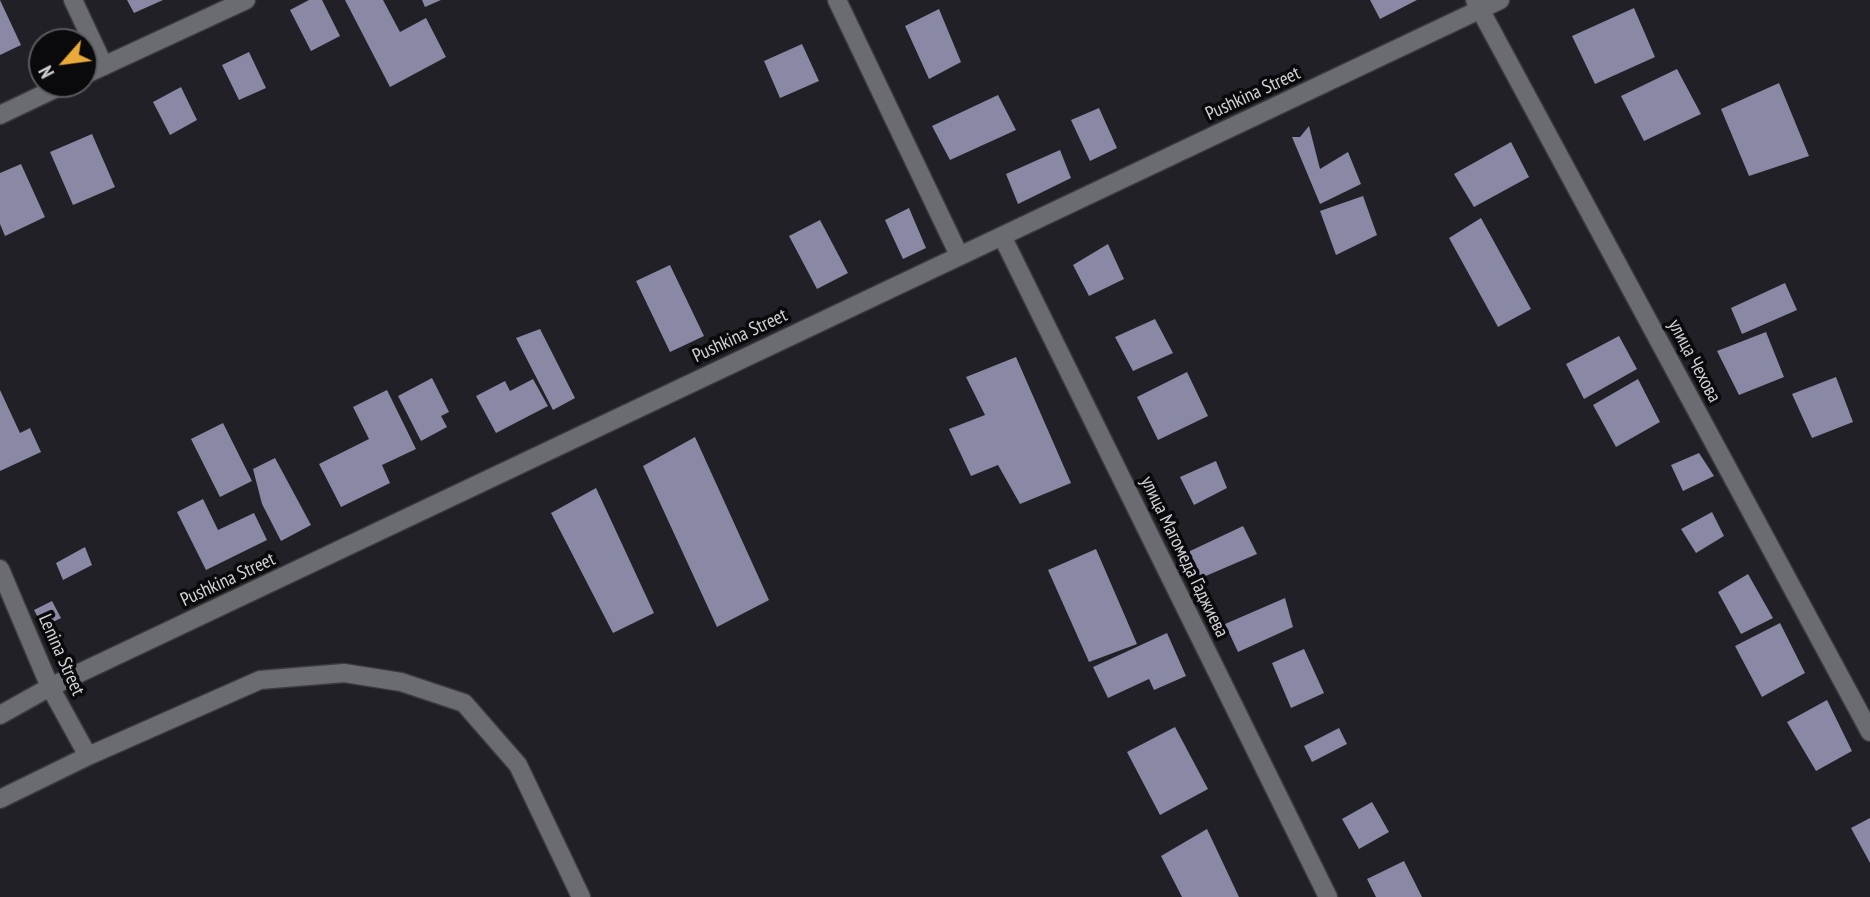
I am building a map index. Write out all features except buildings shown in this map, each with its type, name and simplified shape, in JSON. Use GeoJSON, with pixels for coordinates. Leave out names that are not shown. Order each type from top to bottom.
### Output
{"type":"FeatureCollection","features":[{"type":"Feature","properties":{"kind":"street"},"geometry":{"type":"LineString","coordinates":[[73,0],[104,66]]}},
{"type":"Feature","properties":{"kind":"street"},"geometry":{"type":"LineString","coordinates":[[98,69],[246,0]]}},
{"type":"Feature","properties":{"kind":"street"},"geometry":{"type":"LineString","coordinates":[[837,0],[959,255]]}},
{"type":"Feature","properties":{"kind":"street","name":"Pushkina Street"},"geometry":{"type":"LineString","coordinates":[[0,715],[50,687],[1002,236],[1478,5],[1500,0]]}},
{"type":"Feature","properties":{"kind":"street","name":"улица Чехова"},"geometry":{"type":"LineString","coordinates":[[1478,5],[1870,732]]}},
{"type":"Feature","properties":{"kind":"street"},"geometry":{"type":"LineString","coordinates":[[0,115],[36,98]]}},
{"type":"Feature","properties":{"kind":"street","name":"улица Магомеда Гаджиева"},"geometry":{"type":"LineString","coordinates":[[1002,236],[1328,897]]}},
{"type":"Feature","properties":{"kind":"street","name":"Lenina Street"},"geometry":{"type":"LineString","coordinates":[[0,569],[50,687],[88,756]]}},
{"type":"Feature","properties":{"kind":"street"},"geometry":{"type":"LineString","coordinates":[[0,799],[88,756],[260,680],[344,673],[401,682],[464,703],[518,765],[581,897]]}}]}
